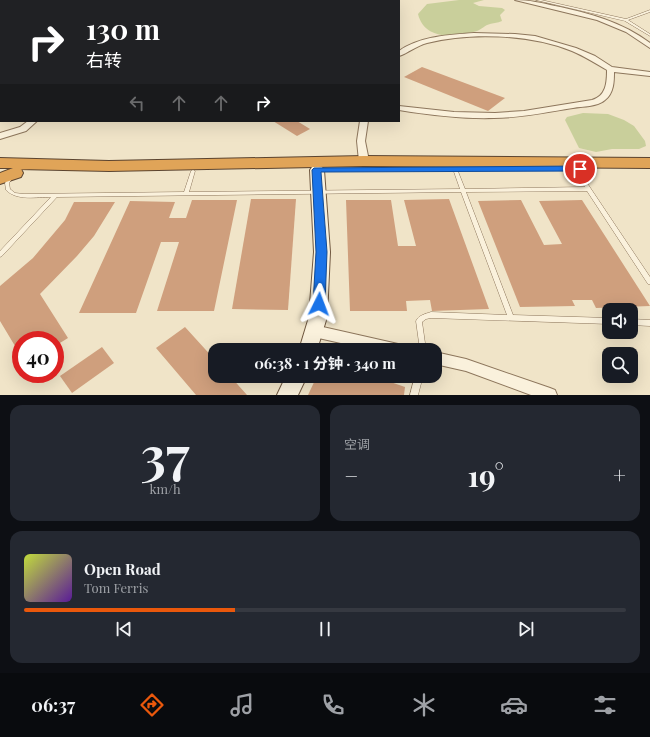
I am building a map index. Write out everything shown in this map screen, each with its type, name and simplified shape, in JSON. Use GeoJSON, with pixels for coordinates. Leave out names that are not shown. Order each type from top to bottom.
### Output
{"type":"FeatureCollection","features":[{"type":"Feature","properties":{"kind":"highway"},"geometry":{"type":"LineString","coordinates":[[0,163],[19,165],[109,166],[364,161],[650,163]]}},
{"type":"Feature","properties":{"kind":"highway"},"geometry":{"type":"LineString","coordinates":[[5,175],[317,170],[650,170]]}},
{"type":"Feature","properties":{"kind":"street"},"geometry":{"type":"LineString","coordinates":[[518,0],[581,14],[611,24],[625,29],[650,46]]}},
{"type":"Feature","properties":{"kind":"street"},"geometry":{"type":"LineString","coordinates":[[400,53],[416,44],[440,38],[477,34],[511,34],[532,36],[564,45],[610,69],[650,74]]}},
{"type":"Feature","properties":{"kind":"street"},"geometry":{"type":"LineString","coordinates":[[610,69],[650,71]]}},
{"type":"Feature","properties":{"kind":"street"},"geometry":{"type":"LineString","coordinates":[[400,108],[470,115],[507,115],[591,102],[603,98],[606,94],[611,78],[610,69]]}},
{"type":"Feature","properties":{"kind":"street"},"geometry":{"type":"LineString","coordinates":[[0,136],[23,129],[32,122]]}},
{"type":"Feature","properties":{"kind":"street"},"geometry":{"type":"LineString","coordinates":[[364,122],[361,141],[364,161]]}},
{"type":"Feature","properties":{"kind":"street"},"geometry":{"type":"LineString","coordinates":[[310,343],[318,317],[322,252],[317,170]]}},
{"type":"Feature","properties":{"kind":"street"},"geometry":{"type":"LineString","coordinates":[[314,331],[367,343]]}},
{"type":"Feature","properties":{"kind":"street"},"geometry":{"type":"LineString","coordinates":[[442,360],[466,365],[550,395]]}},
{"type":"Feature","properties":{"kind":"street"},"geometry":{"type":"LineString","coordinates":[[287,395],[293,383]]}},
{"type":"Feature","properties":{"kind":"lane"},"geometry":{"type":"LineString","coordinates":[[537,0],[626,20],[650,35]]}},
{"type":"Feature","properties":{"kind":"lane"},"geometry":{"type":"LineString","coordinates":[[626,20],[650,11]]}},
{"type":"Feature","properties":{"kind":"lane"},"geometry":{"type":"LineString","coordinates":[[455,169],[511,318]]}},
{"type":"Feature","properties":{"kind":"lane"},"geometry":{"type":"LineString","coordinates":[[575,169],[650,282]]}},
{"type":"Feature","properties":{"kind":"lane"},"geometry":{"type":"LineString","coordinates":[[186,194],[192,171]]}},
{"type":"Feature","properties":{"kind":"lane"},"geometry":{"type":"LineString","coordinates":[[5,175],[7,187],[14,194],[24,196],[588,189]]}},
{"type":"Feature","properties":{"kind":"lane"},"geometry":{"type":"LineString","coordinates":[[0,255],[56,195]]}},
{"type":"Feature","properties":{"kind":"lane"},"geometry":{"type":"LineString","coordinates":[[422,343],[419,321],[424,317],[431,315],[602,321]]}},
{"type":"Feature","properties":{"kind":"lane"},"geometry":{"type":"LineString","coordinates":[[638,322],[650,323]]}},
{"type":"Feature","properties":{"kind":"lane"},"geometry":{"type":"LineString","coordinates":[[414,395],[417,383]]}},
{"type":"Feature","properties":{"kind":"green space"},"geometry":{"type":"Polygon","coordinates":[[[459,0],[484,0],[473,3],[479,6],[502,8],[505,10],[500,15],[502,21],[487,25],[475,32],[448,36],[433,32],[426,28],[421,22],[418,14],[427,4],[459,0]]]}},
{"type":"Feature","properties":{"kind":"green space"},"geometry":{"type":"Polygon","coordinates":[[[583,113],[608,114],[624,120],[634,126],[645,141],[646,146],[639,149],[612,149],[596,152],[579,148],[565,120],[567,117],[583,113]]]}},
{"type":"Feature","properties":{"kind":"building"},"geometry":{"type":"Polygon","coordinates":[[[422,67],[505,98],[488,111],[404,77],[422,67]]]}},
{"type":"Feature","properties":{"kind":"building"},"geometry":{"type":"Polygon","coordinates":[[[275,122],[299,122],[310,129],[297,136],[275,122]]]}},
{"type":"Feature","properties":{"kind":"building"},"geometry":{"type":"Polygon","coordinates":[[[251,199],[296,199],[288,310],[232,309],[251,199]]]}},
{"type":"Feature","properties":{"kind":"building"},"geometry":{"type":"Polygon","coordinates":[[[449,199],[489,309],[432,311],[430,300],[406,301],[407,311],[350,311],[346,200],[391,200],[398,246],[416,246],[404,200],[449,199]]]}},
{"type":"Feature","properties":{"kind":"building"},"geometry":{"type":"Polygon","coordinates":[[[192,200],[237,200],[214,311],[157,311],[179,242],[161,242],[136,313],[79,313],[130,201],[175,202],[169,218],[186,218],[192,200]]]}},
{"type":"Feature","properties":{"kind":"building"},"geometry":{"type":"Polygon","coordinates":[[[521,200],[544,245],[562,244],[539,201],[582,200],[650,306],[638,306],[638,303],[602,303],[602,308],[596,308],[592,300],[572,300],[575,306],[520,307],[478,201],[521,200]]]}},
{"type":"Feature","properties":{"kind":"building"},"geometry":{"type":"Polygon","coordinates":[[[74,202],[115,202],[94,236],[40,294],[64,331],[12,331],[12,341],[0,321],[0,286],[33,258],[65,220],[74,202]]]}},
{"type":"Feature","properties":{"kind":"building"},"geometry":{"type":"Polygon","coordinates":[[[185,327],[208,352],[208,383],[236,383],[247,395],[196,395],[156,348],[185,327]]]}},
{"type":"Feature","properties":{"kind":"building"},"geometry":{"type":"Polygon","coordinates":[[[64,332],[68,338],[64,340],[64,332]]]}},
{"type":"Feature","properties":{"kind":"building"},"geometry":{"type":"Polygon","coordinates":[[[102,347],[114,363],[72,393],[64,382],[64,373],[102,347]]]}},
{"type":"Feature","properties":{"kind":"building"},"geometry":{"type":"Polygon","coordinates":[[[314,383],[393,383],[405,387],[404,395],[308,395],[314,383]]]}},
{"type":"Feature","properties":{"kind":"route"},"geometry":{"type":"LineString","coordinates":[[319,304],[322,252],[317,170],[580,169]]}}]}
